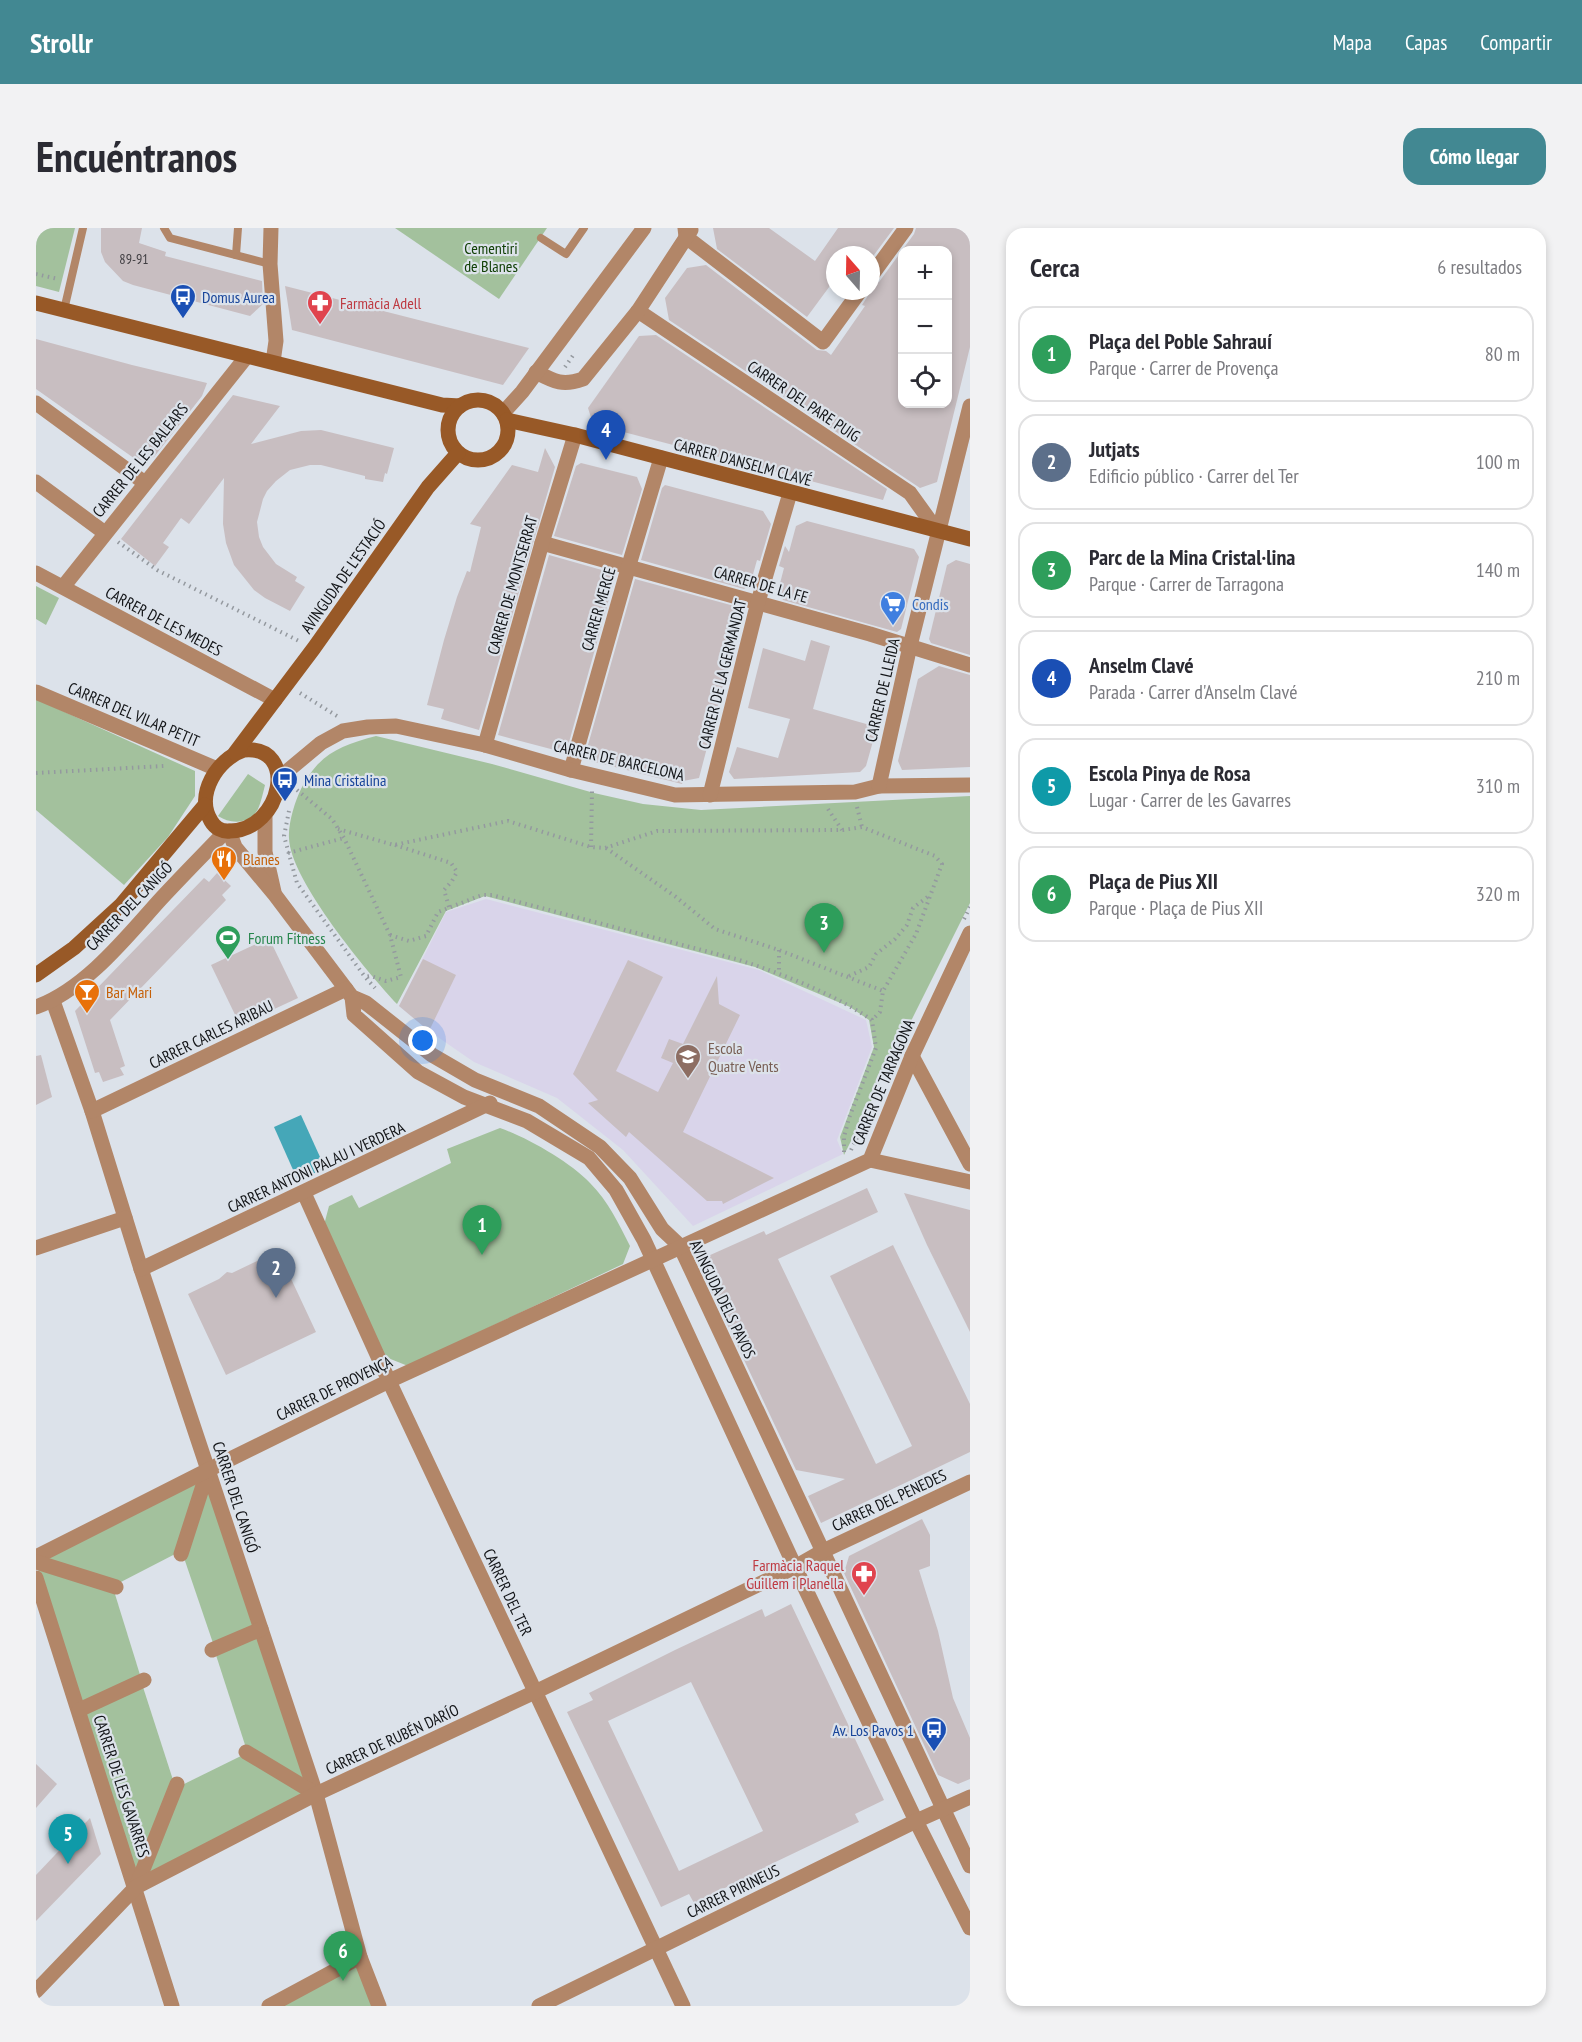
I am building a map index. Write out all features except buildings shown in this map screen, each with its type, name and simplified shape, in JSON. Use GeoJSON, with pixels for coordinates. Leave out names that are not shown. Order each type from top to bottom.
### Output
{"type":"FeatureCollection","features":[{"type":"Feature","properties":{"kind":"street"},"geometry":{"type":"LineString","coordinates":[[271,228],[270,264],[276,341],[273,362]]}},
{"type":"Feature","properties":{"kind":"street"},"geometry":{"type":"LineString","coordinates":[[442,405],[449,421],[450,442],[458,453],[470,459],[479,460],[493,456],[503,447],[508,434],[505,416],[644,228]]}},
{"type":"Feature","properties":{"kind":"street"},"geometry":{"type":"LineString","coordinates":[[880,264],[906,228]]}},
{"type":"Feature","properties":{"kind":"street"},"geometry":{"type":"LineString","coordinates":[[536,372],[554,382],[570,383],[583,379],[638,311],[688,231],[823,342],[853,300]]}},
{"type":"Feature","properties":{"kind":"street","name":"CARRER D'ANSELM CLAVÉ"},"geometry":{"type":"LineString","coordinates":[[36,303],[442,405],[460,406],[468,402],[487,401],[495,405],[505,416],[970,539]]}},
{"type":"Feature","properties":{"kind":"street","name":"CARRER DEL PARE PUIG"},"geometry":{"type":"LineString","coordinates":[[638,311],[910,493],[938,532]]}},
{"type":"Feature","properties":{"kind":"street","name":"CARRER DE LES BALEARS"},"geometry":{"type":"LineString","coordinates":[[63,587],[247,356]]}},
{"type":"Feature","properties":{"kind":"street"},"geometry":{"type":"LineString","coordinates":[[36,403],[145,483]]}},
{"type":"Feature","properties":{"kind":"street"},"geometry":{"type":"LineString","coordinates":[[449,421],[460,406]]}},
{"type":"Feature","properties":{"kind":"street","name":"CARRER DE LLEIDA"},"geometry":{"type":"LineString","coordinates":[[879,786],[910,646],[970,406]]}},
{"type":"Feature","properties":{"kind":"street","name":"CARRER DE MONTSERRAT"},"geometry":{"type":"LineString","coordinates":[[485,745],[575,435]]}},
{"type":"Feature","properties":{"kind":"street","name":"AVINGUDA DE L'ESTACIÓ"},"geometry":{"type":"LineString","coordinates":[[235,753],[314,648],[428,487],[458,453]]}},
{"type":"Feature","properties":{"kind":"street","name":"CARRER MERCE"},"geometry":{"type":"LineString","coordinates":[[571,770],[661,459]]}},
{"type":"Feature","properties":{"kind":"street"},"geometry":{"type":"LineString","coordinates":[[36,482],[105,533]]}},
{"type":"Feature","properties":{"kind":"street","name":"CARRER DE LA GERMANDAT"},"geometry":{"type":"LineString","coordinates":[[710,795],[758,602],[790,493]]}},
{"type":"Feature","properties":{"kind":"street","name":"CARRER DE LA FE"},"geometry":{"type":"LineString","coordinates":[[542,543],[629,565],[970,665]]}},
{"type":"Feature","properties":{"kind":"street","name":"CARRER DE LES MEDES"},"geometry":{"type":"LineString","coordinates":[[36,573],[275,700]]}},
{"type":"Feature","properties":{"kind":"street","name":"CARRER DEL VILAR PETIT"},"geometry":{"type":"LineString","coordinates":[[36,692],[217,769]]}},
{"type":"Feature","properties":{"kind":"street"},"geometry":{"type":"LineString","coordinates":[[260,722],[269,758],[279,778],[274,803],[255,824],[241,830],[227,831],[213,825],[205,805],[207,788],[217,769],[235,753],[253,750],[269,758]]}},
{"type":"Feature","properties":{"kind":"street","name":"CARRER DE BARCELONA"},"geometry":{"type":"LineString","coordinates":[[279,778],[321,743],[343,731],[396,726],[485,745],[571,770],[675,795],[855,792],[879,786],[970,785]]}},
{"type":"Feature","properties":{"kind":"street"},"geometry":{"type":"LineString","coordinates":[[36,975],[74,948],[121,905],[205,805]]}},
{"type":"Feature","properties":{"kind":"street","name":"AVINGUDA DELS PAVOS"},"geometry":{"type":"LineString","coordinates":[[266,814],[265,852],[275,895]]}},
{"type":"Feature","properties":{"kind":"street","name":"AVINGUDA DELS PAVOS"},"geometry":{"type":"LineString","coordinates":[[227,831],[235,848],[275,895],[349,993],[366,1003],[432,1055],[475,1080],[539,1106],[600,1148],[630,1178],[662,1229],[680,1246],[970,1866]]}},
{"type":"Feature","properties":{"kind":"street","name":"CARRER DEL CANIGÓ"},"geometry":{"type":"LineString","coordinates":[[36,1007],[53,1001],[87,976],[132,932],[227,831]]}},
{"type":"Feature","properties":{"kind":"street","name":"CARRER DE TARRAGONA"},"geometry":{"type":"LineString","coordinates":[[652,1260],[870,1160],[912,1056],[970,933]]}},
{"type":"Feature","properties":{"kind":"street","name":"AVINGUDA DELS PAVOS"},"geometry":{"type":"LineString","coordinates":[[349,993],[354,1016],[418,1072],[464,1097],[527,1121],[590,1158],[616,1190],[644,1239],[795,1567],[916,1821],[970,1928]]}},
{"type":"Feature","properties":{"kind":"street","name":"CARRER CARLES ARIBAU"},"geometry":{"type":"LineString","coordinates":[[92,1111],[349,993]]}},
{"type":"Feature","properties":{"kind":"street","name":"CARRER DEL CANIGÓ"},"geometry":{"type":"LineString","coordinates":[[53,1001],[92,1111],[141,1269],[315,1794],[360,1957],[379,2006]]}},
{"type":"Feature","properties":{"kind":"street"},"geometry":{"type":"LineString","coordinates":[[912,1056],[970,1164]]}},
{"type":"Feature","properties":{"kind":"street","name":"CARRER ANTONI PALAU I VERDERA"},"geometry":{"type":"LineString","coordinates":[[141,1269],[487,1106],[502,1092]]}},
{"type":"Feature","properties":{"kind":"street"},"geometry":{"type":"LineString","coordinates":[[870,1160],[970,1182]]}},
{"type":"Feature","properties":{"kind":"street","name":"CARRER DEL TER"},"geometry":{"type":"LineString","coordinates":[[304,1193],[389,1381],[683,2006]]}},
{"type":"Feature","properties":{"kind":"street"},"geometry":{"type":"LineString","coordinates":[[36,1248],[125,1218]]}},
{"type":"Feature","properties":{"kind":"street","name":"CARRER DE PROVENÇA"},"geometry":{"type":"LineString","coordinates":[[36,1557],[389,1381],[652,1260]]}},
{"type":"Feature","properties":{"kind":"street"},"geometry":{"type":"LineString","coordinates":[[181,1554],[208,1470]]}},
{"type":"Feature","properties":{"kind":"street","name":"CARRER DEL PENEDES"},"geometry":{"type":"LineString","coordinates":[[823,1551],[970,1482]]}},
{"type":"Feature","properties":{"kind":"street"},"geometry":{"type":"LineString","coordinates":[[795,1567],[823,1551]]}},
{"type":"Feature","properties":{"kind":"street"},"geometry":{"type":"LineString","coordinates":[[36,1562],[116,1587]]}},
{"type":"Feature","properties":{"kind":"street","name":"CARRER DE RUBÉN DARÍO"},"geometry":{"type":"LineString","coordinates":[[36,1991],[136,1887],[315,1794],[535,1692],[795,1567]]}},
{"type":"Feature","properties":{"kind":"street","name":"CARRER DE LES GAVARRES"},"geometry":{"type":"LineString","coordinates":[[36,1578],[172,2006]]}},
{"type":"Feature","properties":{"kind":"street"},"geometry":{"type":"LineString","coordinates":[[212,1650],[261,1629]]}},
{"type":"Feature","properties":{"kind":"street"},"geometry":{"type":"LineString","coordinates":[[79,1710],[144,1680]]}},
{"type":"Feature","properties":{"kind":"street"},"geometry":{"type":"LineString","coordinates":[[246,1752],[315,1794]]}},
{"type":"Feature","properties":{"kind":"street"},"geometry":{"type":"LineString","coordinates":[[136,1887],[177,1784]]}},
{"type":"Feature","properties":{"kind":"street","name":"CARRER PIRINEUS"},"geometry":{"type":"LineString","coordinates":[[539,2006],[916,1821],[970,1797]]}},
{"type":"Feature","properties":{"kind":"street"},"geometry":{"type":"LineString","coordinates":[[269,2006],[360,1957]]}},
{"type":"Feature","properties":{"kind":"lane"},"geometry":{"type":"LineString","coordinates":[[64,310],[83,228]]}},
{"type":"Feature","properties":{"kind":"lane"},"geometry":{"type":"LineString","coordinates":[[164,228],[170,238],[270,264]]}},
{"type":"Feature","properties":{"kind":"lane"},"geometry":{"type":"LineString","coordinates":[[236,255],[238,228]]}},
{"type":"Feature","properties":{"kind":"lane"},"geometry":{"type":"LineString","coordinates":[[541,238],[566,254],[584,228]]}},
{"type":"Feature","properties":{"kind":"path"},"geometry":{"type":"LineString","coordinates":[[36,274],[71,281]]}},
{"type":"Feature","properties":{"kind":"path"},"geometry":{"type":"LineString","coordinates":[[105,533],[157,570],[314,648]]}},
{"type":"Feature","properties":{"kind":"path"},"geometry":{"type":"LineString","coordinates":[[286,685],[342,719]]}},
{"type":"Feature","properties":{"kind":"path"},"geometry":{"type":"LineString","coordinates":[[36,773],[168,765]]}},
{"type":"Feature","properties":{"kind":"path"},"geometry":{"type":"LineString","coordinates":[[294,797],[302,780]]}},
{"type":"Feature","properties":{"kind":"path"},"geometry":{"type":"LineString","coordinates":[[591,847],[592,789]]}},
{"type":"Feature","properties":{"kind":"path"},"geometry":{"type":"LineString","coordinates":[[297,790],[332,819],[344,838],[390,935],[401,977],[386,981],[371,976],[365,977]]}},
{"type":"Feature","properties":{"kind":"path"},"geometry":{"type":"LineString","coordinates":[[291,805],[284,836],[297,883],[378,992]]}},
{"type":"Feature","properties":{"kind":"path"},"geometry":{"type":"LineString","coordinates":[[394,845],[508,821],[591,847],[605,848],[657,831],[843,830],[862,827],[935,856],[942,864],[916,934],[883,991],[880,1012],[872,1020]]}},
{"type":"Feature","properties":{"kind":"path"},"geometry":{"type":"LineString","coordinates":[[338,829],[451,863],[457,872],[453,881],[444,890],[449,907]]}},
{"type":"Feature","properties":{"kind":"path"},"geometry":{"type":"LineString","coordinates":[[288,853],[344,838]]}},
{"type":"Feature","properties":{"kind":"path"},"geometry":{"type":"LineString","coordinates":[[605,848],[676,897],[715,929],[779,950],[883,991]]}},
{"type":"Feature","properties":{"kind":"path"},"geometry":{"type":"LineString","coordinates":[[390,935],[409,941],[426,936],[438,912],[482,895],[492,895],[699,948],[779,974],[829,995],[872,1020],[876,1048],[846,1127],[844,1157]]}},
{"type":"Feature","properties":{"kind":"path"},"geometry":{"type":"LineString","coordinates":[[848,977],[868,968],[876,954],[895,939],[907,925],[913,908],[931,895]]}},
{"type":"Feature","properties":{"kind":"path"},"geometry":{"type":"LineString","coordinates":[[779,950],[779,974]]}},
{"type":"Feature","properties":{"kind":"shaded area","name":"Escola Quatre Vents"},"geometry":{"type":"Polygon","coordinates":[[[486,899],[759,970],[866,1020],[872,1047],[837,1140],[843,1154],[693,1226],[623,1150],[557,1098],[474,1062],[429,1031],[399,1006],[446,912],[486,899]]]}},
{"type":"Feature","properties":{"kind":"green space"},"geometry":{"type":"Polygon","coordinates":[[[36,228],[75,228],[59,292],[36,286],[36,228]]]}},
{"type":"Feature","properties":{"kind":"green space","name":"Cementiri de Blanes"},"geometry":{"type":"Polygon","coordinates":[[[395,228],[547,228],[499,299],[395,228]]]}},
{"type":"Feature","properties":{"kind":"green space"},"geometry":{"type":"Polygon","coordinates":[[[36,586],[59,598],[46,625],[36,619],[36,586]]]}},
{"type":"Feature","properties":{"kind":"green space"},"geometry":{"type":"Polygon","coordinates":[[[36,699],[195,771],[195,796],[168,837],[124,885],[36,810],[36,699]]]}},
{"type":"Feature","properties":{"kind":"green space"},"geometry":{"type":"Polygon","coordinates":[[[376,736],[492,764],[594,793],[643,804],[701,810],[970,796],[970,903],[844,1155],[840,1137],[874,1047],[869,1020],[850,1007],[755,967],[485,896],[446,911],[397,1004],[350,949],[316,901],[293,856],[289,838],[296,800],[315,767],[331,753],[376,736]]]}},
{"type":"Feature","properties":{"kind":"green space"},"geometry":{"type":"Polygon","coordinates":[[[248,774],[265,785],[259,806],[254,814],[240,822],[228,821],[218,816],[248,774]]]}},
{"type":"Feature","properties":{"kind":"green space"},"geometry":{"type":"Polygon","coordinates":[[[500,1128],[536,1144],[560,1159],[582,1175],[596,1190],[613,1213],[630,1246],[623,1264],[408,1366],[383,1356],[324,1225],[329,1206],[352,1195],[359,1208],[451,1163],[447,1149],[500,1128]]]}},
{"type":"Feature","properties":{"kind":"green space"},"geometry":{"type":"Polygon","coordinates":[[[204,1474],[179,1552],[117,1584],[36,1558],[204,1474]]]}},
{"type":"Feature","properties":{"kind":"green space"},"geometry":{"type":"Polygon","coordinates":[[[209,1477],[258,1627],[214,1646],[183,1555],[209,1477]]]}},
{"type":"Feature","properties":{"kind":"green space"},"geometry":{"type":"Polygon","coordinates":[[[37,1566],[114,1591],[141,1678],[80,1707],[37,1566]]]}},
{"type":"Feature","properties":{"kind":"green space"},"geometry":{"type":"Polygon","coordinates":[[[260,1632],[307,1786],[247,1751],[215,1652],[260,1632]]]}},
{"type":"Feature","properties":{"kind":"green space"},"geometry":{"type":"Polygon","coordinates":[[[142,1684],[174,1783],[135,1881],[82,1712],[142,1684]]]}},
{"type":"Feature","properties":{"kind":"green space"},"geometry":{"type":"Polygon","coordinates":[[[245,1754],[307,1794],[140,1882],[178,1787],[245,1754]]]}},
{"type":"Feature","properties":{"kind":"green space"},"geometry":{"type":"Polygon","coordinates":[[[360,1957],[376,2006],[276,2006],[360,1957]]]}},
{"type":"Feature","properties":{"kind":"water"},"geometry":{"type":"Polygon","coordinates":[[[301,1115],[325,1168],[298,1181],[274,1127],[301,1115]]]}},
{"type":"Feature","properties":{"kind":"place","name":"Domus Aurea"},"geometry":{"type":"Point","coordinates":[183,320]}},
{"type":"Feature","properties":{"kind":"place","name":"Farmàcia Adell"},"geometry":{"type":"Point","coordinates":[320,326]}},
{"type":"Feature","properties":{"kind":"place","name":"Anselm Clavé"},"geometry":{"type":"Point","coordinates":[606,460]}},
{"type":"Feature","properties":{"kind":"place","name":"Condis"},"geometry":{"type":"Point","coordinates":[893,627]}},
{"type":"Feature","properties":{"kind":"place","name":"Mina Cristalina"},"geometry":{"type":"Point","coordinates":[285,803]}},
{"type":"Feature","properties":{"kind":"place","name":"Blanes"},"geometry":{"type":"Point","coordinates":[224,882]}},
{"type":"Feature","properties":{"kind":"place","name":"Parc de la Mina Cristal·lina"},"geometry":{"type":"Point","coordinates":[824,953]}},
{"type":"Feature","properties":{"kind":"place","name":"Forum Fitness"},"geometry":{"type":"Point","coordinates":[228,961]}},
{"type":"Feature","properties":{"kind":"place","name":"Bar Mari"},"geometry":{"type":"Point","coordinates":[87,1015]}},
{"type":"Feature","properties":{"kind":"place","name":"Escola Quatre Vents"},"geometry":{"type":"Point","coordinates":[688,1080]}},
{"type":"Feature","properties":{"kind":"place","name":"Plaça del Poble Sahrauí"},"geometry":{"type":"Point","coordinates":[482,1255]}},
{"type":"Feature","properties":{"kind":"place","name":"Jutjats"},"geometry":{"type":"Point","coordinates":[276,1298]}},
{"type":"Feature","properties":{"kind":"place","name":"Farmàcia Raquel Guillem i Planella"},"geometry":{"type":"Point","coordinates":[864,1597]}},
{"type":"Feature","properties":{"kind":"place","name":"Av. Los Pavos 1"},"geometry":{"type":"Point","coordinates":[934,1753]}},
{"type":"Feature","properties":{"kind":"place","name":"Escola Pinya de Rosa"},"geometry":{"type":"Point","coordinates":[68,1864]}},
{"type":"Feature","properties":{"kind":"place","name":"Plaça de Pius XII"},"geometry":{"type":"Point","coordinates":[343,1981]}}]}
